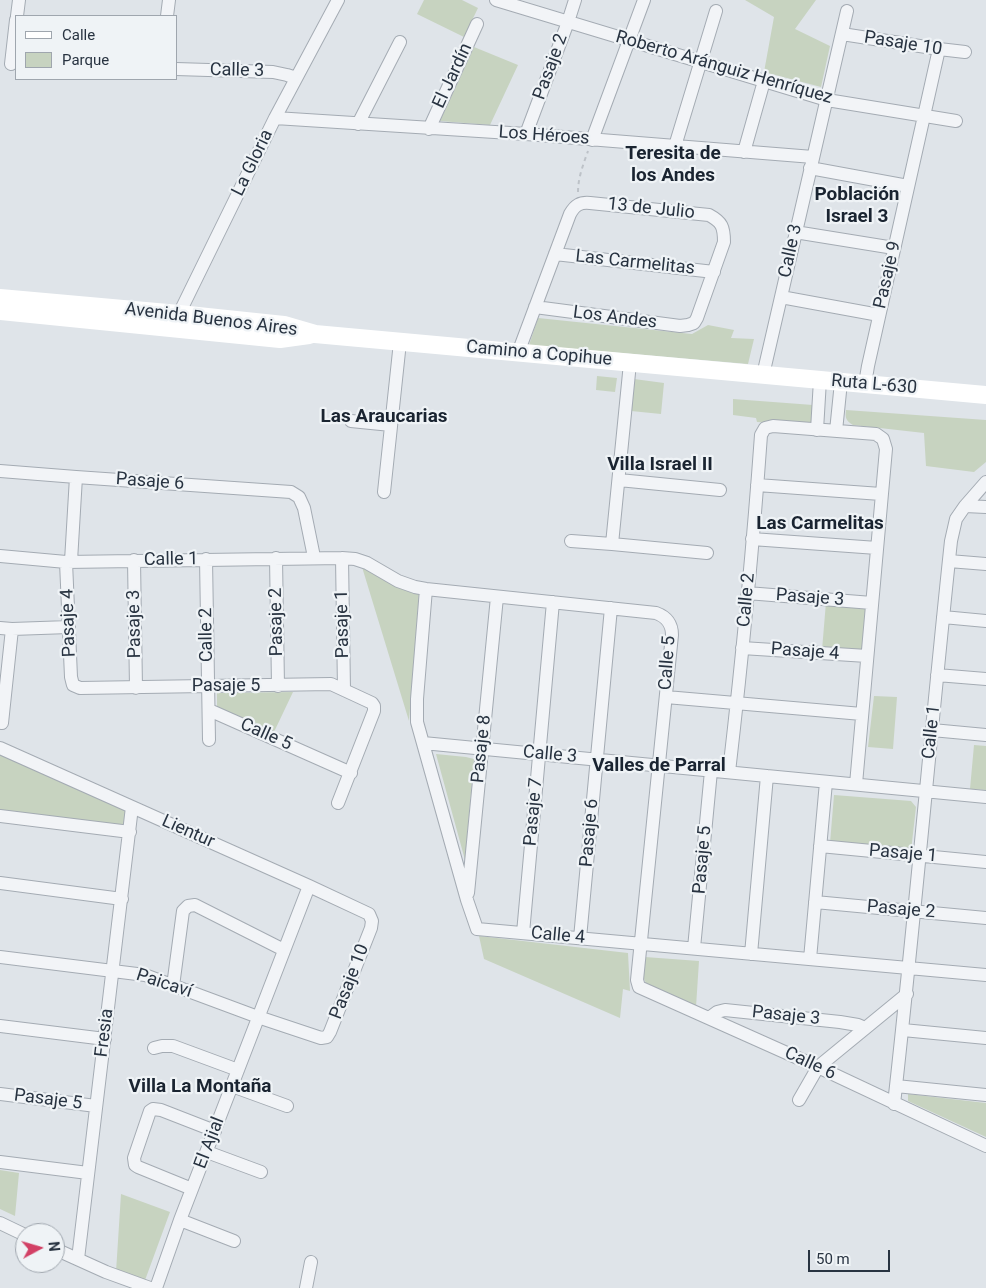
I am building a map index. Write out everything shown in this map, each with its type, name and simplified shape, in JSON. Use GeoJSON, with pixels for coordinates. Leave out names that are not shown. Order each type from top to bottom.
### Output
{"type":"FeatureCollection","features":[{"type":"Feature","properties":{"kind":"street"},"geometry":{"type":"LineString","coordinates":[[16,15],[19,0]]}},
{"type":"Feature","properties":{"kind":"street"},"geometry":{"type":"LineString","coordinates":[[167,15],[169,0]]}},
{"type":"Feature","properties":{"kind":"street","name":"La Gloria"},"geometry":{"type":"LineString","coordinates":[[175,321],[275,118],[338,0]]}},
{"type":"Feature","properties":{"kind":"street","name":"Roberto Aránguiz Henríquez"},"geometry":{"type":"LineString","coordinates":[[496,0],[826,100],[956,121]]}},
{"type":"Feature","properties":{"kind":"street","name":"Pasaje 2"},"geometry":{"type":"LineString","coordinates":[[526,134],[575,0]]}},
{"type":"Feature","properties":{"kind":"street"},"geometry":{"type":"LineString","coordinates":[[592,140],[644,0]]}},
{"type":"Feature","properties":{"kind":"street"},"geometry":{"type":"LineString","coordinates":[[675,146],[716,11]]}},
{"type":"Feature","properties":{"kind":"street","name":"Calle 3"},"geometry":{"type":"LineString","coordinates":[[763,375],[847,11]]}},
{"type":"Feature","properties":{"kind":"street","name":"El Jardín"},"geometry":{"type":"LineString","coordinates":[[429,128],[477,24]]}},
{"type":"Feature","properties":{"kind":"street"},"geometry":{"type":"LineString","coordinates":[[9,64],[15,25]]}},
{"type":"Feature","properties":{"kind":"street","name":"Pasaje 10"},"geometry":{"type":"LineString","coordinates":[[842,34],[965,52]]}},
{"type":"Feature","properties":{"kind":"street"},"geometry":{"type":"LineString","coordinates":[[358,124],[400,42]]}},
{"type":"Feature","properties":{"kind":"street","name":"Pasaje 9"},"geometry":{"type":"LineString","coordinates":[[865,384],[939,49]]}},
{"type":"Feature","properties":{"kind":"street","name":"Calle 3"},"geometry":{"type":"LineString","coordinates":[[178,69],[273,72],[296,78]]}},
{"type":"Feature","properties":{"kind":"street"},"geometry":{"type":"LineString","coordinates":[[744,152],[764,81]]}},
{"type":"Feature","properties":{"kind":"street","name":"Los Héroes"},"geometry":{"type":"LineString","coordinates":[[275,118],[526,134],[675,146],[744,152],[812,162]]}},
{"type":"Feature","properties":{"kind":"street"},"geometry":{"type":"LineString","coordinates":[[812,162],[908,186]]}},
{"type":"Feature","properties":{"kind":"street","name":"13 de Julio"},"geometry":{"type":"LineString","coordinates":[[577,205],[583,202],[590,202],[709,215],[718,220],[724,232],[724,242],[714,272]]}},
{"type":"Feature","properties":{"kind":"street"},"geometry":{"type":"LineString","coordinates":[[518,353],[570,214],[577,205]]}},
{"type":"Feature","properties":{"kind":"street"},"geometry":{"type":"LineString","coordinates":[[795,232],[894,248]]}},
{"type":"Feature","properties":{"kind":"street","name":"Las Carmelitas"},"geometry":{"type":"LineString","coordinates":[[555,254],[714,272]]}},
{"type":"Feature","properties":{"kind":"street","name":"Los Andes"},"geometry":{"type":"LineString","coordinates":[[535,307],[680,326],[688,325],[694,323],[700,311],[714,272]]}},
{"type":"Feature","properties":{"kind":"street"},"geometry":{"type":"LineString","coordinates":[[781,297],[879,315]]}},
{"type":"Feature","properties":{"kind":"street","name":"Avenida Buenos Aires"},"geometry":{"type":"LineString","coordinates":[[0,298],[175,321]]}},
{"type":"Feature","properties":{"kind":"street","name":"Avenida Buenos Aires"},"geometry":{"type":"LineString","coordinates":[[0,311],[284,325],[315,334]]}},
{"type":"Feature","properties":{"kind":"street","name":"Camino a Copihue"},"geometry":{"type":"LineString","coordinates":[[315,334],[763,375]]}},
{"type":"Feature","properties":{"kind":"street"},"geometry":{"type":"LineString","coordinates":[[384,492],[400,342]]}},
{"type":"Feature","properties":{"kind":"street"},"geometry":{"type":"LineString","coordinates":[[612,544],[630,363]]}},
{"type":"Feature","properties":{"kind":"street","name":"Ruta L-630"},"geometry":{"type":"LineString","coordinates":[[763,375],[986,395]]}},
{"type":"Feature","properties":{"kind":"street"},"geometry":{"type":"LineString","coordinates":[[820,380],[817,430],[876,434],[883,439],[886,449],[856,784]]}},
{"type":"Feature","properties":{"kind":"street"},"geometry":{"type":"LineString","coordinates":[[836,431],[841,382]]}},
{"type":"Feature","properties":{"kind":"street"},"geometry":{"type":"LineString","coordinates":[[352,421],[391,425]]}},
{"type":"Feature","properties":{"kind":"street","name":"Calle 2"},"geometry":{"type":"LineString","coordinates":[[730,772],[760,435],[765,428],[773,426],[817,430]]}},
{"type":"Feature","properties":{"kind":"street","name":"Pasaje 6"},"geometry":{"type":"LineString","coordinates":[[0,471],[291,492],[299,497],[304,508],[314,557]]}},
{"type":"Feature","properties":{"kind":"street","name":"Pasaje 4"},"geometry":{"type":"LineString","coordinates":[[73,685],[69,627],[69,561],[76,477]]}},
{"type":"Feature","properties":{"kind":"street"},"geometry":{"type":"LineString","coordinates":[[619,480],[720,490]]}},
{"type":"Feature","properties":{"kind":"street","name":"Calle 1"},"geometry":{"type":"LineString","coordinates":[[894,1104],[903,1030],[951,541],[956,519],[986,482]]}},
{"type":"Feature","properties":{"kind":"street"},"geometry":{"type":"LineString","coordinates":[[757,485],[881,494]]}},
{"type":"Feature","properties":{"kind":"street"},"geometry":{"type":"LineString","coordinates":[[965,506],[986,508]]}},
{"type":"Feature","properties":{"kind":"street"},"geometry":{"type":"LineString","coordinates":[[752,539],[877,548]]}},
{"type":"Feature","properties":{"kind":"street"},"geometry":{"type":"LineString","coordinates":[[571,541],[707,553]]}},
{"type":"Feature","properties":{"kind":"street","name":"Calle 1"},"geometry":{"type":"LineString","coordinates":[[0,556],[69,561],[342,558]]}},
{"type":"Feature","properties":{"kind":"street","name":"Pasaje 2"},"geometry":{"type":"LineString","coordinates":[[276,558],[278,686]]}},
{"type":"Feature","properties":{"kind":"street","name":"Calle 5"},"geometry":{"type":"LineString","coordinates":[[342,558],[355,559],[367,563],[398,581],[415,587],[656,613],[661,614],[668,621],[672,635],[637,980]]}},
{"type":"Feature","properties":{"kind":"street","name":"Pasaje 1"},"geometry":{"type":"LineString","coordinates":[[342,558],[344,690]]}},
{"type":"Feature","properties":{"kind":"street","name":"Calle 2"},"geometry":{"type":"LineString","coordinates":[[206,559],[209,740]]}},
{"type":"Feature","properties":{"kind":"street","name":"Pasaje 3"},"geometry":{"type":"LineString","coordinates":[[134,560],[136,688]]}},
{"type":"Feature","properties":{"kind":"street"},"geometry":{"type":"LineString","coordinates":[[949,561],[986,564]]}},
{"type":"Feature","properties":{"kind":"street","name":"Calle 4"},"geometry":{"type":"LineString","coordinates":[[426,589],[416,710],[417,722],[467,900],[477,929],[986,975]]}},
{"type":"Feature","properties":{"kind":"street","name":"Pasaje 3"},"geometry":{"type":"LineString","coordinates":[[747,593],[872,603]]}},
{"type":"Feature","properties":{"kind":"street","name":"Pasaje 8"},"geometry":{"type":"LineString","coordinates":[[467,900],[497,597]]}},
{"type":"Feature","properties":{"kind":"street","name":"Pasaje 7"},"geometry":{"type":"LineString","coordinates":[[522,933],[553,602]]}},
{"type":"Feature","properties":{"kind":"street","name":"Pasaje 6"},"geometry":{"type":"LineString","coordinates":[[580,938],[611,608]]}},
{"type":"Feature","properties":{"kind":"street"},"geometry":{"type":"LineString","coordinates":[[943,617],[986,621]]}},
{"type":"Feature","properties":{"kind":"street"},"geometry":{"type":"LineString","coordinates":[[2,723],[6,629],[69,627]]}},
{"type":"Feature","properties":{"kind":"street","name":"Pasaje 4"},"geometry":{"type":"LineString","coordinates":[[742,648],[867,656]]}},
{"type":"Feature","properties":{"kind":"street"},"geometry":{"type":"LineString","coordinates":[[937,675],[986,679]]}},
{"type":"Feature","properties":{"kind":"street","name":"Pasaje 5"},"geometry":{"type":"LineString","coordinates":[[73,685],[80,688],[136,688],[331,684],[372,703],[374,706],[374,711],[351,773]]}},
{"type":"Feature","properties":{"kind":"street"},"geometry":{"type":"LineString","coordinates":[[666,697],[862,714]]}},
{"type":"Feature","properties":{"kind":"street","name":"Calle 5"},"geometry":{"type":"LineString","coordinates":[[209,710],[351,773]]}},
{"type":"Feature","properties":{"kind":"street"},"geometry":{"type":"LineString","coordinates":[[932,730],[986,735]]}},
{"type":"Feature","properties":{"kind":"street","name":"Calle 3"},"geometry":{"type":"LineString","coordinates":[[423,743],[986,797]]}},
{"type":"Feature","properties":{"kind":"street","name":"Lientur"},"geometry":{"type":"LineString","coordinates":[[0,748],[309,886],[368,914],[372,920]]}},
{"type":"Feature","properties":{"kind":"street","name":"Pasaje 5"},"geometry":{"type":"LineString","coordinates":[[694,948],[711,771]]}},
{"type":"Feature","properties":{"kind":"street"},"geometry":{"type":"LineString","coordinates":[[338,803],[351,773]]}},
{"type":"Feature","properties":{"kind":"street"},"geometry":{"type":"LineString","coordinates":[[750,954],[767,776]]}},
{"type":"Feature","properties":{"kind":"street"},"geometry":{"type":"LineString","coordinates":[[810,959],[826,782]]}},
{"type":"Feature","properties":{"kind":"street","name":"Fresia"},"geometry":{"type":"LineString","coordinates":[[78,1259],[132,807]]}},
{"type":"Feature","properties":{"kind":"street"},"geometry":{"type":"LineString","coordinates":[[0,816],[130,832]]}},
{"type":"Feature","properties":{"kind":"street","name":"Pasaje 1"},"geometry":{"type":"LineString","coordinates":[[820,846],[986,862]]}},
{"type":"Feature","properties":{"kind":"street"},"geometry":{"type":"LineString","coordinates":[[0,883],[122,899]]}},
{"type":"Feature","properties":{"kind":"street","name":"El Ajial"},"geometry":{"type":"LineString","coordinates":[[156,1288],[180,1220],[309,886]]}},
{"type":"Feature","properties":{"kind":"street","name":"Pasaje 2"},"geometry":{"type":"LineString","coordinates":[[815,902],[986,918]]}},
{"type":"Feature","properties":{"kind":"street"},"geometry":{"type":"LineString","coordinates":[[172,986],[183,910],[188,906],[195,905],[284,950]]}},
{"type":"Feature","properties":{"kind":"street","name":"Pasaje 10"},"geometry":{"type":"LineString","coordinates":[[321,1038],[327,1037],[330,1032],[371,928],[372,920]]}},
{"type":"Feature","properties":{"kind":"street","name":"Paicaví"},"geometry":{"type":"LineString","coordinates":[[0,957],[145,975],[321,1038]]}},
{"type":"Feature","properties":{"kind":"street","name":"Calle 6"},"geometry":{"type":"LineString","coordinates":[[637,980],[639,987],[986,1146]]}},
{"type":"Feature","properties":{"kind":"street"},"geometry":{"type":"LineString","coordinates":[[799,1100],[818,1068],[906,994]]}},
{"type":"Feature","properties":{"kind":"street","name":"Pasaje 3"},"geometry":{"type":"LineString","coordinates":[[708,1018],[717,1012],[725,1010],[840,1022],[865,1028]]}},
{"type":"Feature","properties":{"kind":"street"},"geometry":{"type":"LineString","coordinates":[[0,1026],[105,1039]]}},
{"type":"Feature","properties":{"kind":"street"},"geometry":{"type":"LineString","coordinates":[[903,1030],[986,1038]]}},
{"type":"Feature","properties":{"kind":"street"},"geometry":{"type":"LineString","coordinates":[[154,1048],[172,1046],[238,1070]]}},
{"type":"Feature","properties":{"kind":"street"},"geometry":{"type":"LineString","coordinates":[[232,1086],[287,1106]]}},
{"type":"Feature","properties":{"kind":"street"},"geometry":{"type":"LineString","coordinates":[[896,1086],[986,1095]]}},
{"type":"Feature","properties":{"kind":"street","name":"Pasaje 5"},"geometry":{"type":"LineString","coordinates":[[0,1094],[96,1106]]}},
{"type":"Feature","properties":{"kind":"street"},"geometry":{"type":"LineString","coordinates":[[192,1189],[134,1165],[134,1158],[150,1112],[153,1109],[162,1110],[215,1131]]}},
{"type":"Feature","properties":{"kind":"street"},"geometry":{"type":"LineString","coordinates":[[207,1152],[261,1172]]}},
{"type":"Feature","properties":{"kind":"street"},"geometry":{"type":"LineString","coordinates":[[0,1162],[88,1173]]}},
{"type":"Feature","properties":{"kind":"street"},"geometry":{"type":"LineString","coordinates":[[180,1220],[234,1241]]}},
{"type":"Feature","properties":{"kind":"street"},"geometry":{"type":"LineString","coordinates":[[0,1223],[15,1230]]}},
{"type":"Feature","properties":{"kind":"street"},"geometry":{"type":"LineString","coordinates":[[65,1253],[106,1272],[150,1288]]}},
{"type":"Feature","properties":{"kind":"street"},"geometry":{"type":"LineString","coordinates":[[306,1288],[311,1262]]}},
{"type":"Feature","properties":{"kind":"path"},"geometry":{"type":"LineString","coordinates":[[577,205],[578,182],[592,140]]}},
{"type":"Feature","properties":{"kind":"green space"},"geometry":{"type":"Polygon","coordinates":[[[424,0],[462,0],[478,8],[464,37],[417,14],[424,0]]]}},
{"type":"Feature","properties":{"kind":"green space"},"geometry":{"type":"Polygon","coordinates":[[[745,0],[816,0],[795,29],[830,46],[821,87],[764,72],[774,17],[745,0]]]}},
{"type":"Feature","properties":{"kind":"green space"},"geometry":{"type":"Polygon","coordinates":[[[474,47],[518,65],[490,125],[440,121],[474,47]]]}},
{"type":"Feature","properties":{"kind":"green space"},"geometry":{"type":"Polygon","coordinates":[[[538,318],[692,334],[708,325],[734,330],[731,338],[754,339],[748,364],[529,345],[538,318]]]}},
{"type":"Feature","properties":{"kind":"green space"},"geometry":{"type":"Polygon","coordinates":[[[597,376],[617,378],[615,392],[596,390],[597,376]]]}},
{"type":"Feature","properties":{"kind":"green space"},"geometry":{"type":"Polygon","coordinates":[[[634,379],[664,383],[661,414],[631,411],[634,379]]]}},
{"type":"Feature","properties":{"kind":"green space"},"geometry":{"type":"Polygon","coordinates":[[[733,399],[813,405],[812,422],[807,425],[757,422],[756,418],[733,415],[733,399]]]}},
{"type":"Feature","properties":{"kind":"green space"},"geometry":{"type":"Polygon","coordinates":[[[846,410],[986,420],[986,462],[974,472],[926,466],[924,433],[853,425],[846,419],[846,410]]]}},
{"type":"Feature","properties":{"kind":"green space"},"geometry":{"type":"Polygon","coordinates":[[[362,567],[419,594],[409,721],[362,567]]]}},
{"type":"Feature","properties":{"kind":"green space"},"geometry":{"type":"Polygon","coordinates":[[[826,602],[868,605],[865,653],[822,650],[826,602]]]}},
{"type":"Feature","properties":{"kind":"green space"},"geometry":{"type":"Polygon","coordinates":[[[293,692],[274,732],[217,707],[217,693],[293,692]]]}},
{"type":"Feature","properties":{"kind":"green space"},"geometry":{"type":"Polygon","coordinates":[[[874,696],[897,697],[893,749],[868,747],[874,696]]]}},
{"type":"Feature","properties":{"kind":"green space"},"geometry":{"type":"Polygon","coordinates":[[[974,745],[986,746],[986,790],[970,789],[974,745]]]}},
{"type":"Feature","properties":{"kind":"green space"},"geometry":{"type":"Polygon","coordinates":[[[0,751],[129,809],[127,829],[0,814],[0,751]]]}},
{"type":"Feature","properties":{"kind":"green space"},"geometry":{"type":"Polygon","coordinates":[[[436,754],[474,759],[465,860],[436,754]]]}},
{"type":"Feature","properties":{"kind":"green space"},"geometry":{"type":"Polygon","coordinates":[[[834,795],[911,801],[916,807],[911,851],[830,843],[834,795]]]}},
{"type":"Feature","properties":{"kind":"green space"},"geometry":{"type":"Polygon","coordinates":[[[479,936],[628,953],[630,991],[623,989],[620,1018],[484,959],[479,936]]]}},
{"type":"Feature","properties":{"kind":"green space"},"geometry":{"type":"Polygon","coordinates":[[[645,957],[699,961],[696,1007],[646,983],[643,977],[645,957]]]}},
{"type":"Feature","properties":{"kind":"green space"},"geometry":{"type":"Polygon","coordinates":[[[908,1094],[986,1103],[986,1137],[908,1101],[908,1094]]]}},
{"type":"Feature","properties":{"kind":"green space"},"geometry":{"type":"Polygon","coordinates":[[[0,1170],[19,1173],[15,1216],[0,1209],[0,1170]]]}},
{"type":"Feature","properties":{"kind":"green space"},"geometry":{"type":"Polygon","coordinates":[[[121,1194],[170,1212],[144,1283],[116,1272],[121,1194]]]}},
{"type":"Feature","properties":{"kind":"district","name":"Teresita de los Andes"},"geometry":{"type":"Point","coordinates":[673,165]}},
{"type":"Feature","properties":{"kind":"district","name":"Población Israel 3"},"geometry":{"type":"Point","coordinates":[857,206]}},
{"type":"Feature","properties":{"kind":"district","name":"Las Araucarias"},"geometry":{"type":"Point","coordinates":[384,417]}},
{"type":"Feature","properties":{"kind":"district","name":"Villa Israel II"},"geometry":{"type":"Point","coordinates":[660,465]}},
{"type":"Feature","properties":{"kind":"district","name":"Las Carmelitas"},"geometry":{"type":"Point","coordinates":[820,524]}},
{"type":"Feature","properties":{"kind":"district","name":"Valles de Parral"},"geometry":{"type":"Point","coordinates":[659,766]}},
{"type":"Feature","properties":{"kind":"district","name":"Villa La Montaña"},"geometry":{"type":"Point","coordinates":[200,1087]}}]}
